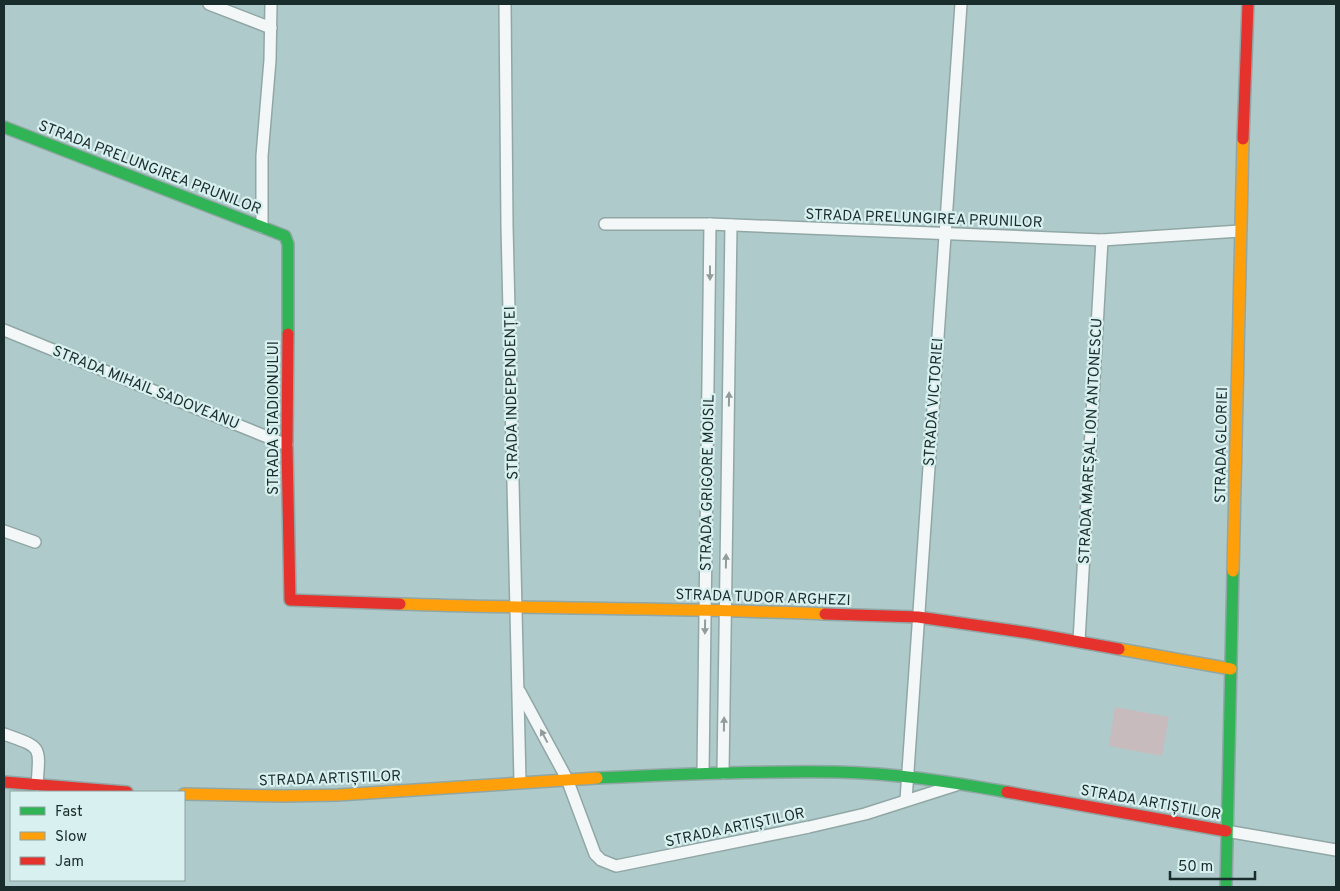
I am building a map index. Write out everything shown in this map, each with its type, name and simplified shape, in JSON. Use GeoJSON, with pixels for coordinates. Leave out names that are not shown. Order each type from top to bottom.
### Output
{"type":"FeatureCollection","features":[{"type":"Feature","properties":{"kind":"street"},"geometry":{"type":"LineString","coordinates":[[209,4],[271,28]]}},
{"type":"Feature","properties":{"kind":"street"},"geometry":{"type":"LineString","coordinates":[[262,227],[262,156],[271,4]]}},
{"type":"Feature","properties":{"kind":"street","name":"STRADA INDEPENDENȚEI"},"geometry":{"type":"LineString","coordinates":[[505,4],[507,226],[520,782]]}},
{"type":"Feature","properties":{"kind":"street","name":"STRADA VICTORIEI"},"geometry":{"type":"LineString","coordinates":[[906,800],[961,4]]}},
{"type":"Feature","properties":{"kind":"street","name":"STRADA GLORIEI"},"geometry":{"type":"LineString","coordinates":[[1226,887],[1240,231],[1248,4]]}},
{"type":"Feature","properties":{"kind":"street","name":"STRADA PRELUNGIREA PRUNILOR"},"geometry":{"type":"LineString","coordinates":[[4,127],[286,236]]}},
{"type":"Feature","properties":{"kind":"street","name":"STRADA PRELUNGIREA PRUNILOR"},"geometry":{"type":"LineString","coordinates":[[605,224],[710,224],[1102,240],[1240,231]]}},
{"type":"Feature","properties":{"kind":"street","name":"STRADA GRIGORE MOISIL"},"geometry":{"type":"LineString","coordinates":[[703,773],[710,224]]}},
{"type":"Feature","properties":{"kind":"street","name":"STRADA GRIGORE MOISIL"},"geometry":{"type":"LineString","coordinates":[[723,773],[731,225]]}},
{"type":"Feature","properties":{"kind":"street","name":"STRADA STADIONULUI"},"geometry":{"type":"LineString","coordinates":[[286,236],[288,244],[287,445],[290,600]]}},
{"type":"Feature","properties":{"kind":"street","name":"STRADA MAREȘAL ION ANTONESCU"},"geometry":{"type":"LineString","coordinates":[[1078,641],[1102,240]]}},
{"type":"Feature","properties":{"kind":"street","name":"STRADA MIHAIL SADOVEANU"},"geometry":{"type":"LineString","coordinates":[[4,330],[287,445]]}},
{"type":"Feature","properties":{"kind":"street"},"geometry":{"type":"LineString","coordinates":[[4,531],[35,542]]}},
{"type":"Feature","properties":{"kind":"street","name":"STRADA TUDOR ARGHEZI"},"geometry":{"type":"LineString","coordinates":[[290,600],[517,608],[705,609],[918,617],[1078,641],[1231,668]]}},
{"type":"Feature","properties":{"kind":"street"},"geometry":{"type":"LineString","coordinates":[[518,689],[567,779]]}},
{"type":"Feature","properties":{"kind":"street"},"geometry":{"type":"LineString","coordinates":[[4,734],[31,744],[37,749],[39,755],[37,785]]}},
{"type":"Feature","properties":{"kind":"street","name":"STRADA ARTIȘTILOR"},"geometry":{"type":"LineString","coordinates":[[185,794],[338,795],[567,779],[703,773],[838,772],[908,777],[960,784],[1336,850]]}},
{"type":"Feature","properties":{"kind":"street","name":"STRADA ARTIȘTILOR"},"geometry":{"type":"LineString","coordinates":[[567,779],[595,854],[602,860],[616,866],[809,828],[865,814],[960,784]]}},
{"type":"Feature","properties":{"kind":"street"},"geometry":{"type":"LineString","coordinates":[[4,782],[114,791]]}},
{"type":"Feature","properties":{"kind":"shaded area"},"geometry":{"type":"Polygon","coordinates":[[[1115,707],[1169,717],[1162,756],[1109,746],[1115,707]]]}},
{"type":"Feature","properties":{"kind":"traffic: fast"},"geometry":{"type":"LineString","coordinates":[[4,127],[285,236],[288,244],[288,334]]}},
{"type":"Feature","properties":{"kind":"traffic: fast"},"geometry":{"type":"LineString","coordinates":[[1226,887],[1233,571]]}},
{"type":"Feature","properties":{"kind":"traffic: fast"},"geometry":{"type":"LineString","coordinates":[[597,778],[717,773],[837,772],[880,774],[1007,792]]}},
{"type":"Feature","properties":{"kind":"traffic: slow"},"geometry":{"type":"LineString","coordinates":[[1233,571],[1243,139]]}},
{"type":"Feature","properties":{"kind":"traffic: slow"},"geometry":{"type":"LineString","coordinates":[[400,604],[825,614]]}},
{"type":"Feature","properties":{"kind":"traffic: slow"},"geometry":{"type":"LineString","coordinates":[[1119,649],[1231,669]]}},
{"type":"Feature","properties":{"kind":"traffic: slow"},"geometry":{"type":"LineString","coordinates":[[185,794],[338,795],[597,778]]}},
{"type":"Feature","properties":{"kind":"traffic: jam"},"geometry":{"type":"LineString","coordinates":[[1243,139],[1248,4]]}},
{"type":"Feature","properties":{"kind":"traffic: jam"},"geometry":{"type":"LineString","coordinates":[[288,334],[287,445],[290,600],[400,604]]}},
{"type":"Feature","properties":{"kind":"traffic: jam"},"geometry":{"type":"LineString","coordinates":[[825,614],[918,617],[1029,633],[1119,649]]}},
{"type":"Feature","properties":{"kind":"traffic: jam"},"geometry":{"type":"LineString","coordinates":[[4,782],[115,791]]}},
{"type":"Feature","properties":{"kind":"traffic: jam"},"geometry":{"type":"LineString","coordinates":[[1007,792],[1226,831]]}}]}
